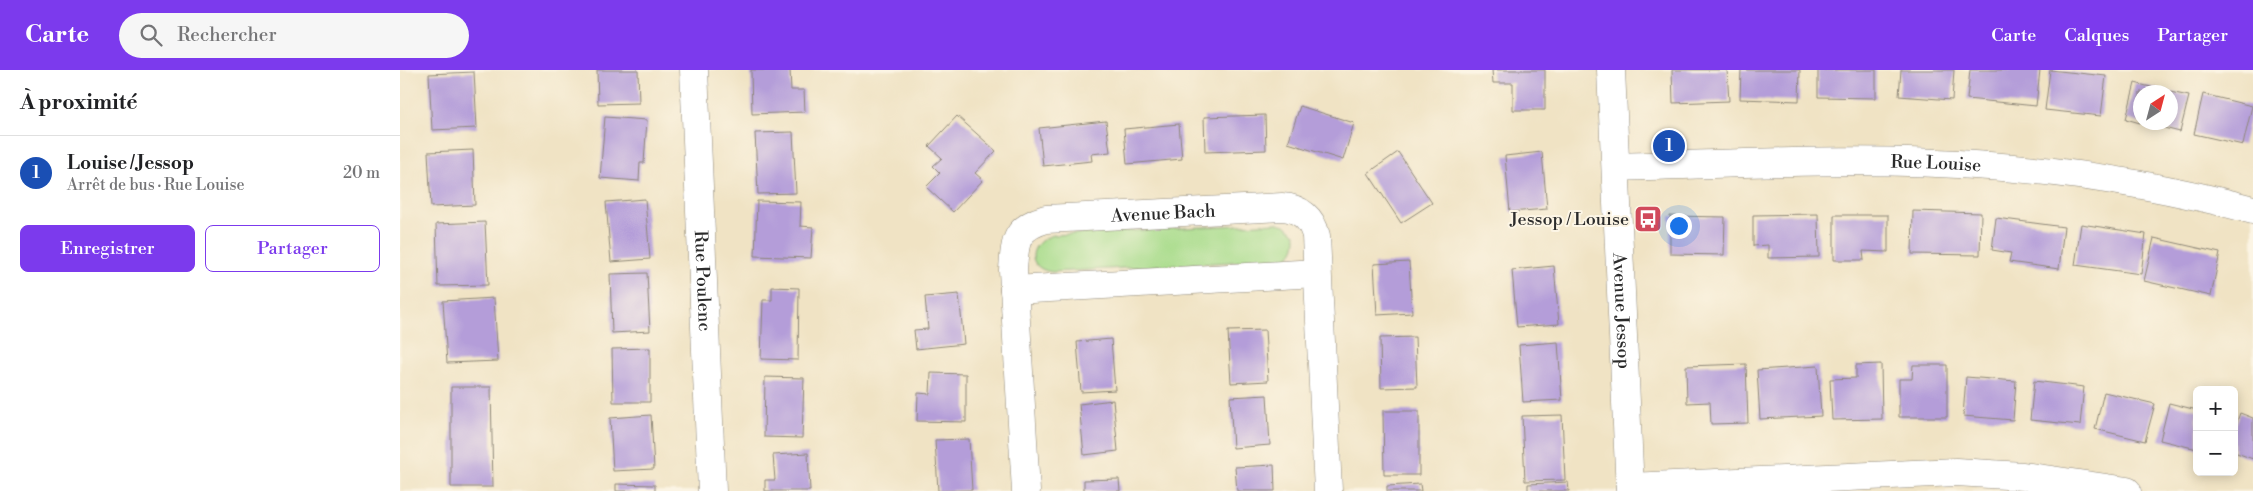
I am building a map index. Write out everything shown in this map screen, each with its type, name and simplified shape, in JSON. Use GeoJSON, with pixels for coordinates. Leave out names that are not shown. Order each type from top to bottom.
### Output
{"type":"FeatureCollection","features":[{"type":"Feature","properties":{"kind":"street","name":"Rue Poulenc"},"geometry":{"type":"LineString","coordinates":[[694,70],[712,491]]}},
{"type":"Feature","properties":{"kind":"street","name":"Avenue Jessop"},"geometry":{"type":"LineString","coordinates":[[1611,70],[1630,489]]}},
{"type":"Feature","properties":{"kind":"street","name":"Rue Louise"},"geometry":{"type":"LineString","coordinates":[[1616,167],[1888,162],[1988,166],[2119,182],[2253,210]]}},
{"type":"Feature","properties":{"kind":"street","name":"Avenue Bach"},"geometry":{"type":"LineString","coordinates":[[1026,491],[1013,253],[1017,239],[1024,229],[1031,224],[1046,219],[1290,208],[1303,213],[1314,230],[1328,491]]}},
{"type":"Feature","properties":{"kind":"street"},"geometry":{"type":"LineString","coordinates":[[1014,290],[1317,273]]}},
{"type":"Feature","properties":{"kind":"street"},"geometry":{"type":"LineString","coordinates":[[1630,489],[1919,482],[1956,472],[2023,476],[2127,491]]}},
{"type":"Feature","properties":{"kind":"green space"},"geometry":{"type":"Polygon","coordinates":[[[1277,223],[1285,225],[1296,235],[1294,248],[1285,259],[1052,272],[1043,270],[1037,265],[1033,254],[1039,243],[1054,235],[1277,223]]]}},
{"type":"Feature","properties":{"kind":"building"},"geometry":{"type":"Polygon","coordinates":[[[597,70],[638,70],[639,103],[598,104],[597,70]]]}},
{"type":"Feature","properties":{"kind":"building"},"geometry":{"type":"Polygon","coordinates":[[[751,70],[790,70],[791,90],[804,90],[805,112],[752,114],[751,70]]]}},
{"type":"Feature","properties":{"kind":"building"},"geometry":{"type":"Polygon","coordinates":[[[1492,70],[1545,70],[1545,110],[1513,110],[1513,83],[1493,83],[1492,70]]]}},
{"type":"Feature","properties":{"kind":"building"},"geometry":{"type":"Polygon","coordinates":[[[1672,70],[1727,70],[1729,101],[1673,103],[1672,70]]]}},
{"type":"Feature","properties":{"kind":"building"},"geometry":{"type":"Polygon","coordinates":[[[1741,70],[1800,70],[1799,101],[1740,99],[1741,70]]]}},
{"type":"Feature","properties":{"kind":"building"},"geometry":{"type":"Polygon","coordinates":[[[1818,70],[1876,70],[1876,98],[1818,97],[1818,70]]]}},
{"type":"Feature","properties":{"kind":"building"},"geometry":{"type":"Polygon","coordinates":[[[1901,70],[1954,70],[1952,100],[1899,96],[1901,70]]]}},
{"type":"Feature","properties":{"kind":"building"},"geometry":{"type":"Polygon","coordinates":[[[1970,70],[2040,70],[2036,106],[1967,99],[1970,70]]]}},
{"type":"Feature","properties":{"kind":"building"},"geometry":{"type":"Polygon","coordinates":[[[2050,70],[2106,76],[2101,116],[2045,110],[2050,70]]]}},
{"type":"Feature","properties":{"kind":"building"},"geometry":{"type":"Polygon","coordinates":[[[474,72],[477,128],[432,130],[429,74],[474,72]]]}},
{"type":"Feature","properties":{"kind":"building"},"geometry":{"type":"Polygon","coordinates":[[[2133,91],[2133,121],[2126,119],[2133,91]]]}},
{"type":"Feature","properties":{"kind":"building"},"geometry":{"type":"Polygon","coordinates":[[[2178,94],[2189,96],[2180,132],[2172,130],[2178,130],[2178,94]]]}},
{"type":"Feature","properties":{"kind":"building"},"geometry":{"type":"Polygon","coordinates":[[[2203,94],[2252,106],[2243,145],[2194,134],[2203,94]]]}},
{"type":"Feature","properties":{"kind":"building"},"geometry":{"type":"Polygon","coordinates":[[[1300,106],[1354,123],[1343,160],[1288,143],[1300,106]]]}},
{"type":"Feature","properties":{"kind":"building"},"geometry":{"type":"Polygon","coordinates":[[[1265,115],[1266,150],[1205,152],[1204,117],[1265,115]]]}},
{"type":"Feature","properties":{"kind":"building"},"geometry":{"type":"Polygon","coordinates":[[[957,116],[996,151],[975,173],[983,180],[953,212],[926,187],[940,173],[933,166],[942,158],[929,146],[957,116]]]}},
{"type":"Feature","properties":{"kind":"building"},"geometry":{"type":"Polygon","coordinates":[[[605,117],[647,120],[644,163],[640,163],[639,181],[600,178],[605,117]]]}},
{"type":"Feature","properties":{"kind":"building"},"geometry":{"type":"Polygon","coordinates":[[[1106,121],[1110,152],[1091,154],[1092,161],[1043,166],[1039,128],[1106,121]]]}},
{"type":"Feature","properties":{"kind":"building"},"geometry":{"type":"Polygon","coordinates":[[[1179,124],[1182,159],[1127,164],[1124,129],[1179,124]]]}},
{"type":"Feature","properties":{"kind":"building"},"geometry":{"type":"Polygon","coordinates":[[[793,132],[796,193],[758,194],[755,133],[793,132]]]}},
{"type":"Feature","properties":{"kind":"building"},"geometry":{"type":"Polygon","coordinates":[[[473,150],[475,205],[431,207],[428,152],[473,150]]]}},
{"type":"Feature","properties":{"kind":"building"},"geometry":{"type":"Polygon","coordinates":[[[1398,152],[1432,203],[1401,223],[1368,173],[1398,152]]]}},
{"type":"Feature","properties":{"kind":"building"},"geometry":{"type":"Polygon","coordinates":[[[1542,152],[1547,209],[1510,212],[1505,156],[1542,152]]]}},
{"type":"Feature","properties":{"kind":"building"},"geometry":{"type":"Polygon","coordinates":[[[645,199],[650,259],[611,262],[606,202],[645,199]]]}},
{"type":"Feature","properties":{"kind":"building"},"geometry":{"type":"Polygon","coordinates":[[[757,201],[801,202],[800,226],[813,227],[811,258],[755,256],[757,201]]]}},
{"type":"Feature","properties":{"kind":"building"},"geometry":{"type":"Polygon","coordinates":[[[1913,211],[1981,213],[1980,255],[1912,254],[1913,211]]]}},
{"type":"Feature","properties":{"kind":"building"},"geometry":{"type":"Polygon","coordinates":[[[1818,214],[1819,257],[1768,258],[1768,245],[1753,246],[1753,215],[1818,214]]]}},
{"type":"Feature","properties":{"kind":"building"},"geometry":{"type":"Polygon","coordinates":[[[1834,215],[1888,215],[1888,252],[1863,251],[1864,260],[1834,260],[1834,215]]]}},
{"type":"Feature","properties":{"kind":"building"},"geometry":{"type":"Polygon","coordinates":[[[1670,216],[1725,217],[1724,255],[1670,254],[1670,216]]]}},
{"type":"Feature","properties":{"kind":"building"},"geometry":{"type":"Polygon","coordinates":[[[1996,218],[2064,227],[2059,269],[2009,262],[2011,253],[1992,250],[1996,218]]]}},
{"type":"Feature","properties":{"kind":"building"},"geometry":{"type":"Polygon","coordinates":[[[485,222],[488,285],[438,286],[436,224],[485,222]]]}},
{"type":"Feature","properties":{"kind":"building"},"geometry":{"type":"Polygon","coordinates":[[[2081,224],[2146,234],[2141,274],[2075,265],[2081,224]]]}},
{"type":"Feature","properties":{"kind":"building"},"geometry":{"type":"Polygon","coordinates":[[[2154,238],[2220,253],[2211,296],[2144,281],[2154,238]]]}},
{"type":"Feature","properties":{"kind":"building"},"geometry":{"type":"Polygon","coordinates":[[[1409,262],[1412,313],[1377,315],[1374,264],[1409,262]]]}},
{"type":"Feature","properties":{"kind":"building"},"geometry":{"type":"Polygon","coordinates":[[[1554,266],[1559,324],[1517,327],[1512,270],[1554,266]]]}},
{"type":"Feature","properties":{"kind":"building"},"geometry":{"type":"Polygon","coordinates":[[[647,273],[650,331],[612,333],[610,274],[647,273]]]}},
{"type":"Feature","properties":{"kind":"building"},"geometry":{"type":"Polygon","coordinates":[[[772,287],[799,288],[798,360],[761,359],[763,300],[772,300],[772,287]]]}},
{"type":"Feature","properties":{"kind":"building"},"geometry":{"type":"Polygon","coordinates":[[[959,294],[964,344],[916,349],[914,330],[928,329],[925,297],[959,294]]]}},
{"type":"Feature","properties":{"kind":"building"},"geometry":{"type":"Polygon","coordinates":[[[494,298],[498,361],[447,363],[443,301],[494,298]]]}},
{"type":"Feature","properties":{"kind":"building"},"geometry":{"type":"Polygon","coordinates":[[[1265,330],[1268,381],[1231,383],[1228,331],[1265,330]]]}},
{"type":"Feature","properties":{"kind":"building"},"geometry":{"type":"Polygon","coordinates":[[[1415,337],[1417,387],[1381,388],[1380,338],[1415,337]]]}},
{"type":"Feature","properties":{"kind":"building"},"geometry":{"type":"Polygon","coordinates":[[[1111,339],[1115,390],[1081,392],[1077,342],[1111,339]]]}},
{"type":"Feature","properties":{"kind":"building"},"geometry":{"type":"Polygon","coordinates":[[[1558,342],[1562,400],[1523,402],[1519,345],[1558,342]]]}},
{"type":"Feature","properties":{"kind":"building"},"geometry":{"type":"Polygon","coordinates":[[[650,348],[650,402],[613,402],[612,349],[650,348]]]}},
{"type":"Feature","properties":{"kind":"building"},"geometry":{"type":"Polygon","coordinates":[[[1746,364],[1748,423],[1711,424],[1710,402],[1687,403],[1686,366],[1746,364]]]}},
{"type":"Feature","properties":{"kind":"building"},"geometry":{"type":"Polygon","coordinates":[[[1881,364],[1882,419],[1832,420],[1830,379],[1856,378],[1856,365],[1881,364]]]}},
{"type":"Feature","properties":{"kind":"building"},"geometry":{"type":"Polygon","coordinates":[[[1913,365],[1947,365],[1947,417],[1899,417],[1899,379],[1912,379],[1913,365]]]}},
{"type":"Feature","properties":{"kind":"building"},"geometry":{"type":"Polygon","coordinates":[[[1818,366],[1821,416],[1760,419],[1757,370],[1818,366]]]}},
{"type":"Feature","properties":{"kind":"building"},"geometry":{"type":"Polygon","coordinates":[[[931,373],[966,374],[966,422],[917,421],[918,393],[930,394],[931,373]]]}},
{"type":"Feature","properties":{"kind":"building"},"geometry":{"type":"Polygon","coordinates":[[[765,377],[804,378],[802,438],[764,437],[765,377]]]}},
{"type":"Feature","properties":{"kind":"building"},"geometry":{"type":"Polygon","coordinates":[[[1966,377],[2016,381],[2013,420],[1963,416],[1966,377]]]}},
{"type":"Feature","properties":{"kind":"building"},"geometry":{"type":"Polygon","coordinates":[[[2034,381],[2084,387],[2080,425],[2030,420],[2034,381]]]}},
{"type":"Feature","properties":{"kind":"building"},"geometry":{"type":"Polygon","coordinates":[[[451,387],[491,387],[493,487],[451,487],[451,387]]]}},
{"type":"Feature","properties":{"kind":"building"},"geometry":{"type":"Polygon","coordinates":[[[2104,392],[2155,404],[2145,441],[2095,429],[2104,392]]]}},
{"type":"Feature","properties":{"kind":"building"},"geometry":{"type":"Polygon","coordinates":[[[1267,395],[1270,445],[1233,448],[1230,397],[1267,395]]]}},
{"type":"Feature","properties":{"kind":"building"},"geometry":{"type":"Polygon","coordinates":[[[1113,400],[1118,451],[1084,455],[1079,404],[1113,400]]]}},
{"type":"Feature","properties":{"kind":"building"},"geometry":{"type":"Polygon","coordinates":[[[2169,403],[2193,409],[2193,448],[2160,440],[2169,403]]]}},
{"type":"Feature","properties":{"kind":"building"},"geometry":{"type":"Polygon","coordinates":[[[1383,411],[1419,411],[1419,475],[1384,475],[1383,411]]]}},
{"type":"Feature","properties":{"kind":"building"},"geometry":{"type":"Polygon","coordinates":[[[2240,413],[2253,418],[2253,459],[2238,453],[2238,419],[2240,413]]]}},
{"type":"Feature","properties":{"kind":"building"},"geometry":{"type":"Polygon","coordinates":[[[651,415],[654,469],[613,471],[610,418],[651,415]]]}},
{"type":"Feature","properties":{"kind":"building"},"geometry":{"type":"Polygon","coordinates":[[[1562,415],[1565,480],[1525,481],[1522,416],[1562,415]]]}},
{"type":"Feature","properties":{"kind":"building"},"geometry":{"type":"Polygon","coordinates":[[[969,439],[972,490],[938,491],[935,440],[969,439]]]}},
{"type":"Feature","properties":{"kind":"building"},"geometry":{"type":"Polygon","coordinates":[[[808,453],[810,491],[765,491],[765,480],[775,480],[773,455],[808,453]]]}},
{"type":"Feature","properties":{"kind":"building"},"geometry":{"type":"Polygon","coordinates":[[[1274,465],[1275,491],[1237,491],[1235,467],[1274,465]]]}},
{"type":"Feature","properties":{"kind":"building"},"geometry":{"type":"Polygon","coordinates":[[[1119,479],[1120,491],[1084,491],[1084,480],[1119,479]]]}},
{"type":"Feature","properties":{"kind":"building"},"geometry":{"type":"Polygon","coordinates":[[[1568,482],[1569,491],[1528,491],[1528,484],[1568,482]]]}},
{"type":"Feature","properties":{"kind":"building"},"geometry":{"type":"Polygon","coordinates":[[[616,484],[655,485],[655,491],[616,491],[616,484]]]}},
{"type":"Feature","properties":{"kind":"building"},"geometry":{"type":"Polygon","coordinates":[[[1420,484],[1421,491],[1387,491],[1387,486],[1420,484]]]}},
{"type":"Feature","properties":{"kind":"place","name":"Louise / Jessop"},"geometry":{"type":"Point","coordinates":[1669,146]}},
{"type":"Feature","properties":{"kind":"place","name":"Jessop / Louise"},"geometry":{"type":"Point","coordinates":[1648,219]}}]}
